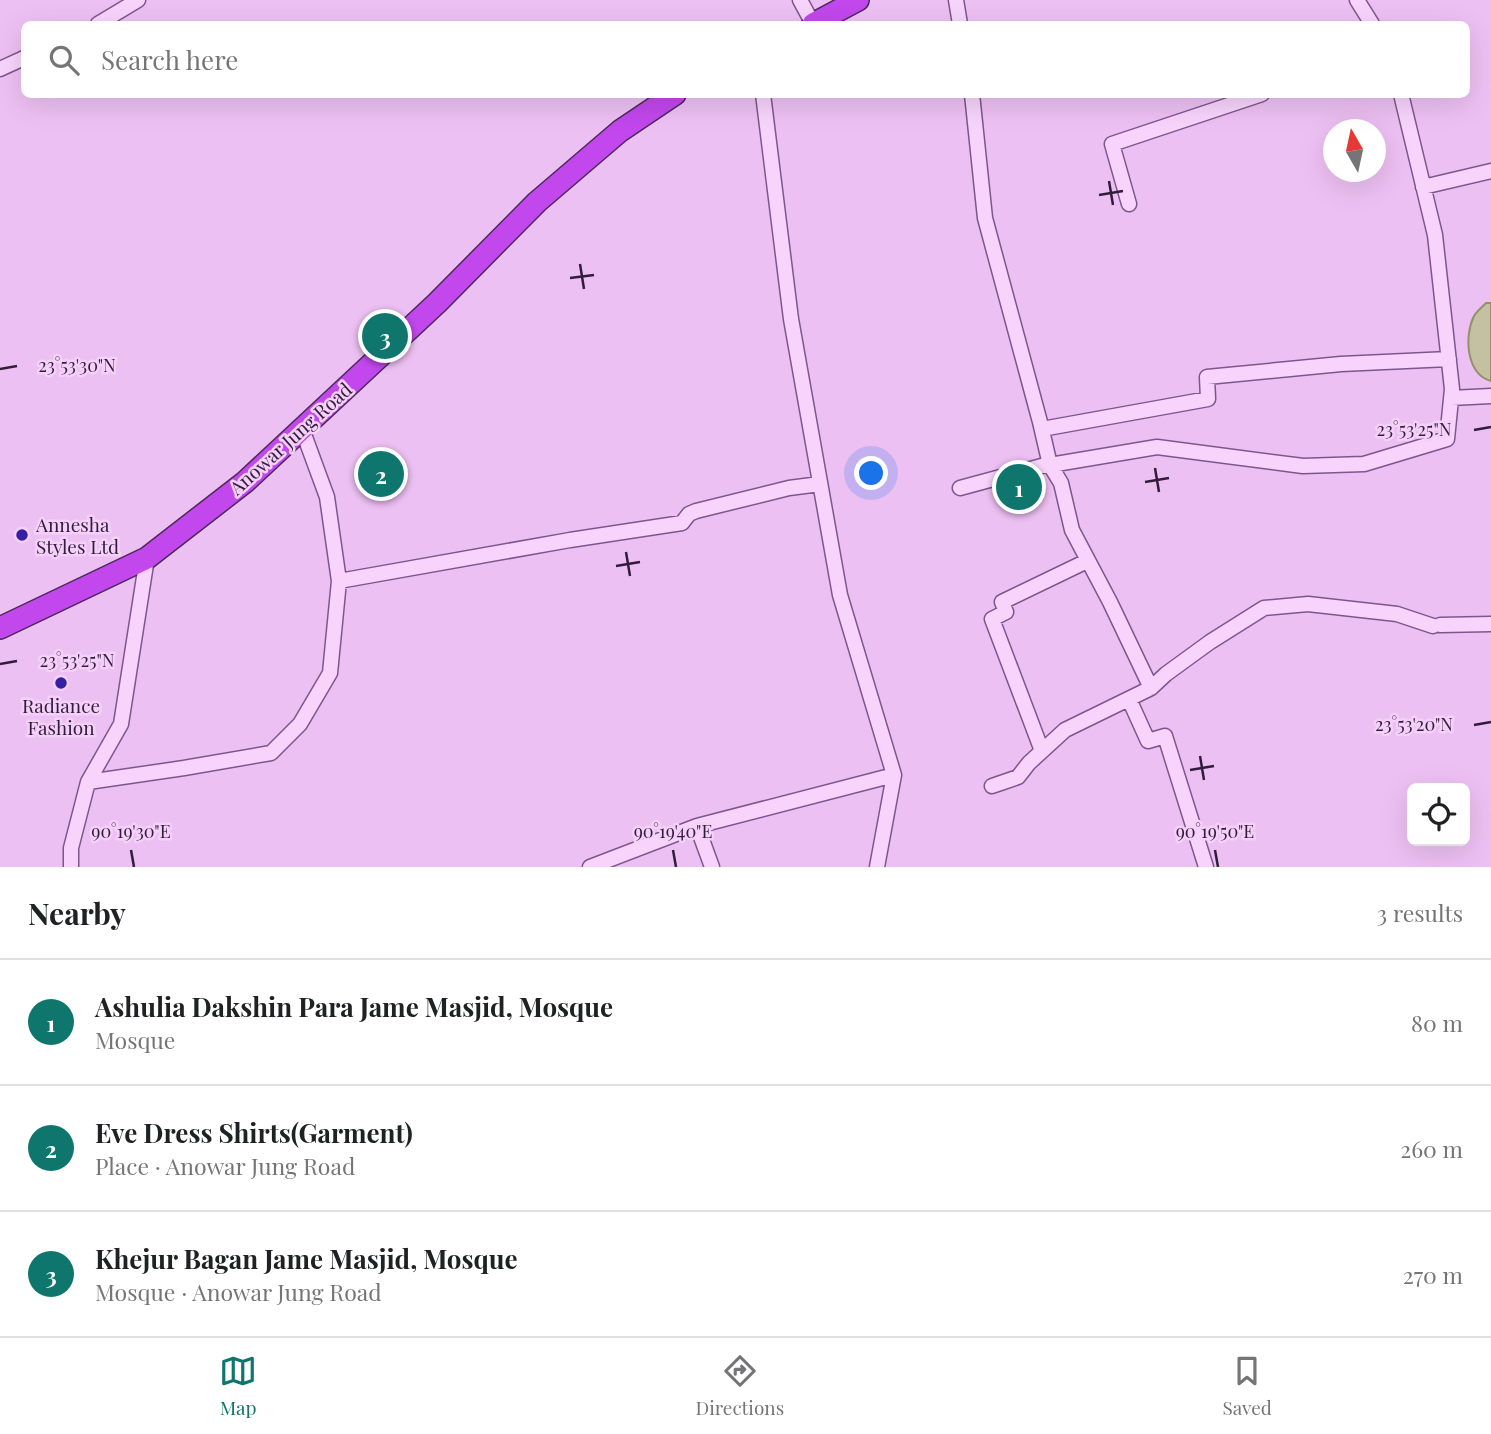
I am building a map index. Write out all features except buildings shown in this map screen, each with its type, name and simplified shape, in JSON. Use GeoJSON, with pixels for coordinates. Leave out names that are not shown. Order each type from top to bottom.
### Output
{"type":"FeatureCollection","features":[{"type":"Feature","properties":{"kind":"highway"},"geometry":{"type":"LineString","coordinates":[[819,21],[858,0]]}},
{"type":"Feature","properties":{"kind":"highway","name":"Anowar Jung Road"},"geometry":{"type":"LineString","coordinates":[[0,628],[147,558],[245,482],[437,303],[537,202],[620,131],[669,98]]}},
{"type":"Feature","properties":{"kind":"street"},"geometry":{"type":"LineString","coordinates":[[104,21],[136,0]]}},
{"type":"Feature","properties":{"kind":"street"},"geometry":{"type":"LineString","coordinates":[[800,0],[811,21]]}},
{"type":"Feature","properties":{"kind":"street"},"geometry":{"type":"LineString","coordinates":[[1357,0],[1370,21]]}},
{"type":"Feature","properties":{"kind":"street"},"geometry":{"type":"LineString","coordinates":[[960,21],[961,1]]}},
{"type":"Feature","properties":{"kind":"street"},"geometry":{"type":"LineString","coordinates":[[0,69],[21,59]]}},
{"type":"Feature","properties":{"kind":"street"},"geometry":{"type":"LineString","coordinates":[[763,98],[791,319],[839,595],[894,775],[877,867]]}},
{"type":"Feature","properties":{"kind":"street"},"geometry":{"type":"LineString","coordinates":[[972,98],[985,218],[1050,464],[1061,483],[1072,530],[1151,688]]}},
{"type":"Feature","properties":{"kind":"street"},"geometry":{"type":"LineString","coordinates":[[1129,204],[1112,144],[1250,98]]}},
{"type":"Feature","properties":{"kind":"street"},"geometry":{"type":"LineString","coordinates":[[960,488],[1050,464],[1157,447],[1303,466],[1364,464],[1447,439],[1451,398],[1449,359],[1435,234],[1402,98]]}},
{"type":"Feature","properties":{"kind":"street"},"geometry":{"type":"LineString","coordinates":[[1423,187],[1491,171]]}},
{"type":"Feature","properties":{"kind":"street"},"geometry":{"type":"LineString","coordinates":[[1042,429],[1208,399],[1208,377],[1341,364],[1449,359]]}},
{"type":"Feature","properties":{"kind":"street"},"geometry":{"type":"LineString","coordinates":[[1451,398],[1491,396]]}},
{"type":"Feature","properties":{"kind":"street"},"geometry":{"type":"LineString","coordinates":[[88,782],[271,753],[300,724],[330,673],[339,581],[327,497],[302,429]]}},
{"type":"Feature","properties":{"kind":"street"},"geometry":{"type":"LineString","coordinates":[[339,581],[682,523],[695,511],[789,488],[820,484]]}},
{"type":"Feature","properties":{"kind":"street"},"geometry":{"type":"LineString","coordinates":[[71,867],[71,848],[88,782],[121,724],[147,558]]}},
{"type":"Feature","properties":{"kind":"street"},"geometry":{"type":"LineString","coordinates":[[1042,751],[992,619],[1006,612],[1002,602],[1087,561]]}},
{"type":"Feature","properties":{"kind":"street"},"geometry":{"type":"LineString","coordinates":[[992,786],[1018,777],[1065,730],[1151,688],[1210,642],[1264,608],[1308,604],[1397,614],[1436,626],[1491,624]]}},
{"type":"Feature","properties":{"kind":"street"},"geometry":{"type":"LineString","coordinates":[[1129,699],[1147,741],[1166,736],[1206,867]]}},
{"type":"Feature","properties":{"kind":"street"},"geometry":{"type":"LineString","coordinates":[[590,867],[697,826],[894,775]]}},
{"type":"Feature","properties":{"kind":"street"},"geometry":{"type":"LineString","coordinates":[[697,826],[712,867]]}},
{"type":"Feature","properties":{"kind":"shaded area"},"geometry":{"type":"Polygon","coordinates":[[[1486,303],[1491,303],[1491,381],[1476,371],[1468,344],[1474,316],[1486,303]]]}},
{"type":"Feature","properties":{"kind":"place","name":"Khejur Bagan Jame Masjid, Mosque"},"geometry":{"type":"Point","coordinates":[385,336]}},
{"type":"Feature","properties":{"kind":"place","name":"Eve Dress Shirts(Garment)"},"geometry":{"type":"Point","coordinates":[381,474]}},
{"type":"Feature","properties":{"kind":"place","name":"Ashulia Dakshin Para Jame Masjid, Mosque"},"geometry":{"type":"Point","coordinates":[1019,487]}},
{"type":"Feature","properties":{"kind":"place","name":"Annesha Styles Ltd"},"geometry":{"type":"Point","coordinates":[22,535]}},
{"type":"Feature","properties":{"kind":"place","name":"Radiance Fashion"},"geometry":{"type":"Point","coordinates":[61,683]}}]}
